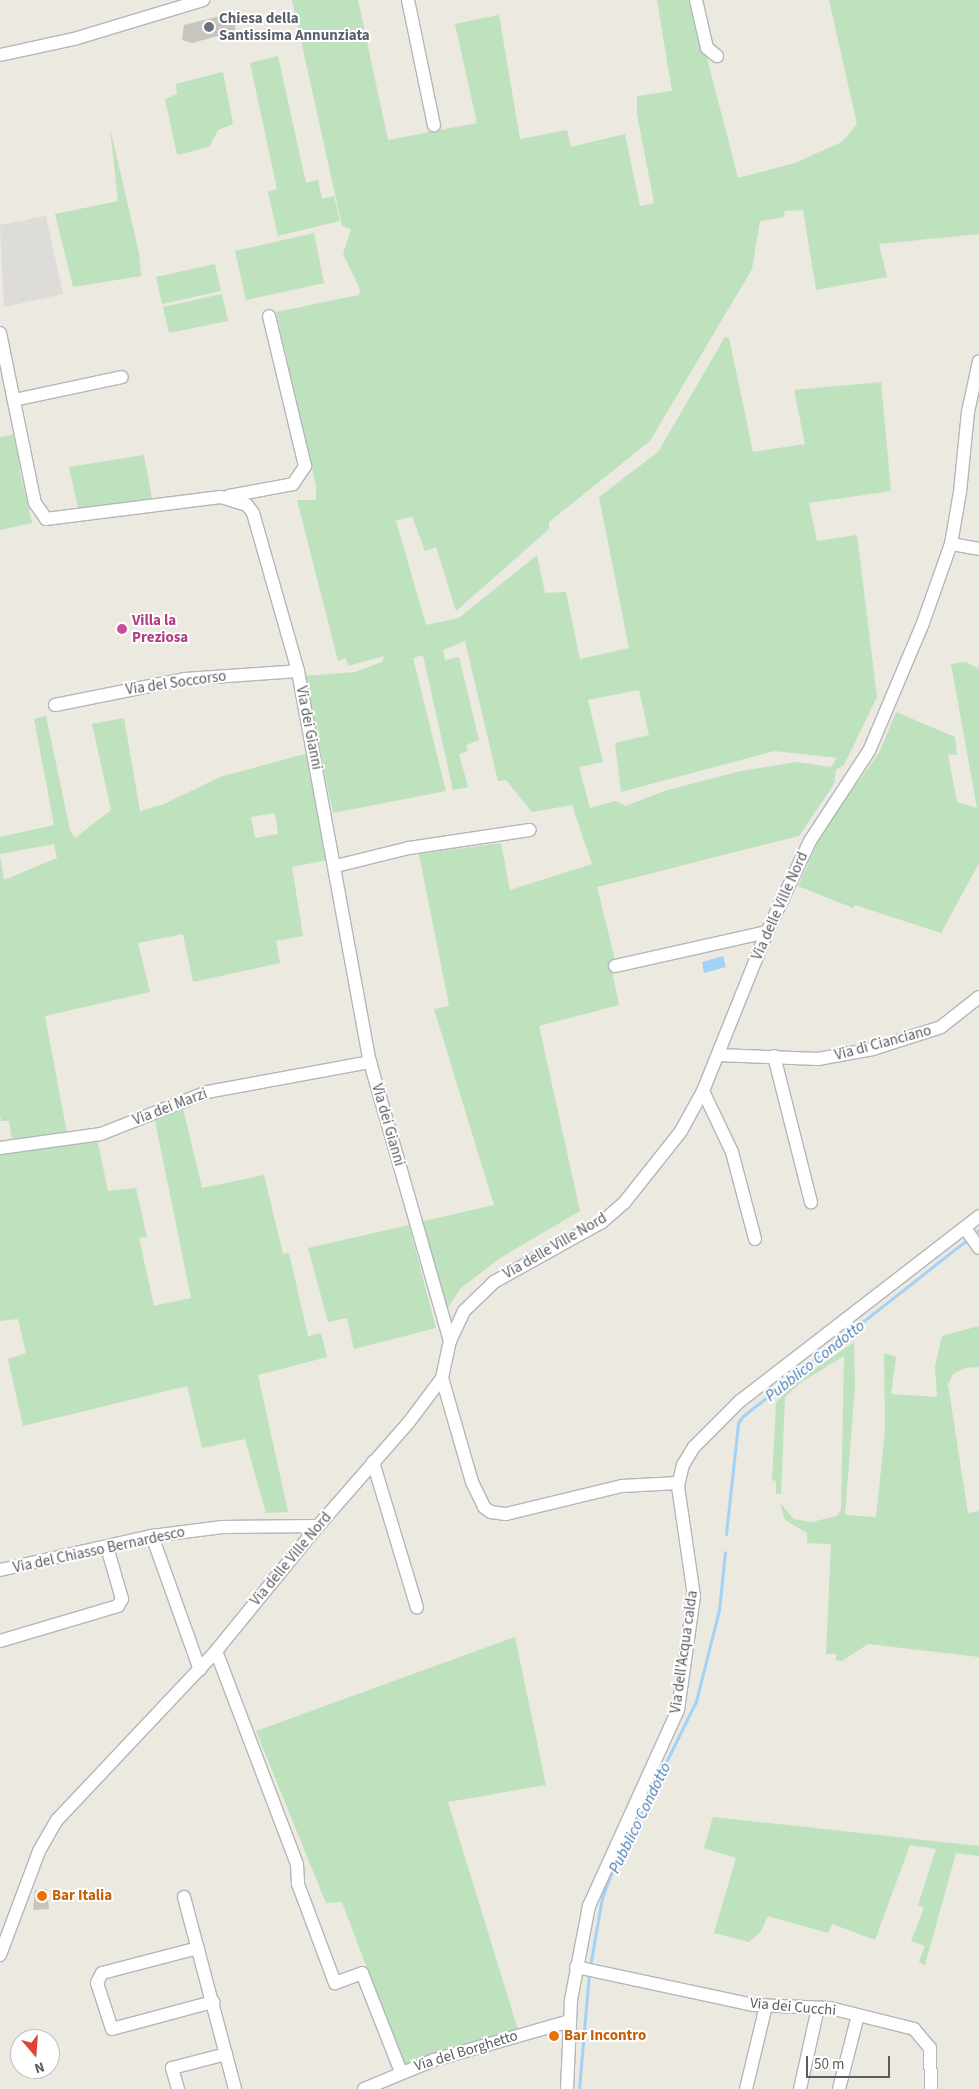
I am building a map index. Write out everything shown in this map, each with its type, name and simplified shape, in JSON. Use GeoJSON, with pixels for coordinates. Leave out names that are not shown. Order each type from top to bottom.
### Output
{"type":"FeatureCollection","features":[{"type":"Feature","properties":{"kind":"street"},"geometry":{"type":"LineString","coordinates":[[0,55],[74,39],[203,0]]}},
{"type":"Feature","properties":{"kind":"street"},"geometry":{"type":"LineString","coordinates":[[408,0],[434,125]]}},
{"type":"Feature","properties":{"kind":"street"},"geometry":{"type":"LineString","coordinates":[[696,0],[707,48],[717,56]]}},
{"type":"Feature","properties":{"kind":"street"},"geometry":{"type":"LineString","coordinates":[[221,497],[293,484],[305,466],[269,316]]}},
{"type":"Feature","properties":{"kind":"street","name":"Via dei Gianni"},"geometry":{"type":"LineString","coordinates":[[0,333],[35,504],[46,520],[221,497],[247,505],[253,513],[298,671],[336,866],[370,1062],[450,1341]]}},
{"type":"Feature","properties":{"kind":"street","name":"Via delle Ville Nord"},"geometry":{"type":"LineString","coordinates":[[1,1952],[39,1851],[53,1826],[69,1804],[137,1739],[200,1670],[442,1378],[450,1341],[464,1311],[494,1282],[602,1222],[624,1203],[668,1149],[703,1091],[767,932],[810,841],[869,751],[924,623],[950,544],[977,384],[979,360]]}},
{"type":"Feature","properties":{"kind":"street"},"geometry":{"type":"LineString","coordinates":[[14,400],[122,377]]}},
{"type":"Feature","properties":{"kind":"street"},"geometry":{"type":"LineString","coordinates":[[950,544],[979,549]]}},
{"type":"Feature","properties":{"kind":"street","name":"Via del Soccorso"},"geometry":{"type":"LineString","coordinates":[[55,704],[185,679],[298,671]]}},
{"type":"Feature","properties":{"kind":"street"},"geometry":{"type":"LineString","coordinates":[[336,866],[409,848],[530,830]]}},
{"type":"Feature","properties":{"kind":"street"},"geometry":{"type":"LineString","coordinates":[[615,966],[767,932]]}},
{"type":"Feature","properties":{"kind":"street","name":"Via di Cianciano"},"geometry":{"type":"LineString","coordinates":[[718,1055],[818,1059],[873,1048],[941,1027],[979,997]]}},
{"type":"Feature","properties":{"kind":"street"},"geometry":{"type":"LineString","coordinates":[[774,1056],[811,1202]]}},
{"type":"Feature","properties":{"kind":"street","name":"Via dei Marzi"},"geometry":{"type":"LineString","coordinates":[[0,1148],[101,1134],[207,1092],[370,1062]]}},
{"type":"Feature","properties":{"kind":"street"},"geometry":{"type":"LineString","coordinates":[[703,1091],[732,1152],[755,1239]]}},
{"type":"Feature","properties":{"kind":"street","name":"Via dell'Acqua calda"},"geometry":{"type":"LineString","coordinates":[[567,2089],[570,2021],[576,1967],[589,1906],[678,1710],[694,1596],[678,1483],[683,1465],[694,1447],[740,1401],[967,1231],[979,1216]]}},
{"type":"Feature","properties":{"kind":"street"},"geometry":{"type":"LineString","coordinates":[[967,1231],[979,1248]]}},
{"type":"Feature","properties":{"kind":"street"},"geometry":{"type":"LineString","coordinates":[[442,1378],[472,1482],[484,1507],[491,1512],[506,1514],[622,1486],[678,1483]]}},
{"type":"Feature","properties":{"kind":"street"},"geometry":{"type":"LineString","coordinates":[[373,1462],[417,1608]]}},
{"type":"Feature","properties":{"kind":"street","name":"Via del Chiasso Bernardesco"},"geometry":{"type":"LineString","coordinates":[[0,1570],[152,1536],[222,1527],[318,1526]]}},
{"type":"Feature","properties":{"kind":"street"},"geometry":{"type":"LineString","coordinates":[[152,1536],[200,1670]]}},
{"type":"Feature","properties":{"kind":"street"},"geometry":{"type":"LineString","coordinates":[[0,1641],[118,1606],[122,1599],[107,1547]]}},
{"type":"Feature","properties":{"kind":"street"},"geometry":{"type":"LineString","coordinates":[[216,1651],[297,1864],[298,1884],[335,1983],[362,1973],[401,2072]]}},
{"type":"Feature","properties":{"kind":"street"},"geometry":{"type":"LineString","coordinates":[[184,1897],[235,2089]]}},
{"type":"Feature","properties":{"kind":"street"},"geometry":{"type":"LineString","coordinates":[[198,1948],[102,1973],[97,1983],[112,2029],[213,2002]]}},
{"type":"Feature","properties":{"kind":"street","name":"Via dei Cucchi"},"geometry":{"type":"LineString","coordinates":[[576,1967],[596,1969],[766,2006],[818,2008],[858,2015],[922,2034],[932,2057],[931,2089]]}},
{"type":"Feature","properties":{"kind":"street"},"geometry":{"type":"LineString","coordinates":[[746,2089],[766,2006]]}},
{"type":"Feature","properties":{"kind":"street"},"geometry":{"type":"LineString","coordinates":[[800,2089],[818,2008]]}},
{"type":"Feature","properties":{"kind":"street"},"geometry":{"type":"LineString","coordinates":[[840,2089],[858,2015]]}},
{"type":"Feature","properties":{"kind":"street","name":"Via del Borghetto"},"geometry":{"type":"LineString","coordinates":[[364,2089],[401,2072],[570,2021]]}},
{"type":"Feature","properties":{"kind":"street"},"geometry":{"type":"LineString","coordinates":[[178,2089],[172,2068],[226,2054]]}},
{"type":"Feature","properties":{"kind":"shaded area"},"geometry":{"type":"Polygon","coordinates":[[[46,216],[63,294],[4,307],[0,225],[46,216]]]}},
{"type":"Feature","properties":{"kind":"green space"},"geometry":{"type":"Polygon","coordinates":[[[292,0],[358,0],[388,140],[477,123],[455,24],[499,15],[520,139],[567,130],[571,147],[625,134],[640,206],[654,203],[637,114],[637,96],[672,91],[657,0],[692,0],[738,178],[795,163],[842,142],[857,124],[829,0],[979,0],[979,234],[879,244],[887,277],[816,290],[803,210],[784,211],[785,217],[760,221],[752,269],[650,441],[549,522],[549,529],[456,611],[436,547],[425,551],[412,516],[396,521],[426,625],[459,618],[537,555],[545,593],[566,592],[580,659],[629,648],[599,497],[658,452],[725,337],[729,338],[753,452],[805,444],[794,390],[881,382],[891,491],[809,503],[817,541],[857,535],[877,697],[844,765],[836,770],[834,784],[799,836],[597,887],[615,960],[610,962],[619,1005],[539,1026],[580,1211],[500,1258],[460,1289],[445,1312],[420,1222],[494,1205],[434,1009],[449,1006],[419,854],[501,843],[510,890],[592,864],[572,805],[532,812],[506,780],[498,781],[465,641],[443,650],[445,660],[459,657],[479,740],[466,745],[468,751],[459,754],[468,787],[453,790],[423,655],[413,658],[446,791],[333,813],[304,676],[355,672],[382,662],[384,656],[348,666],[346,658],[338,661],[297,500],[316,500],[316,486],[276,312],[359,295],[360,289],[343,254],[351,229],[342,226],[292,0]],[[639,690],[588,700],[603,762],[579,767],[590,808],[616,801],[626,806],[664,791],[741,771],[797,762],[831,767],[837,758],[774,751],[621,792],[615,743],[649,735],[639,690]]]}},
{"type":"Feature","properties":{"kind":"green space"},"geometry":{"type":"Polygon","coordinates":[[[278,56],[306,183],[318,180],[322,199],[334,196],[340,221],[278,236],[268,192],[277,189],[250,63],[278,56]]]}},
{"type":"Feature","properties":{"kind":"green space"},"geometry":{"type":"Polygon","coordinates":[[[223,72],[233,124],[218,130],[209,147],[177,155],[165,99],[177,94],[176,84],[223,72]]]}},
{"type":"Feature","properties":{"kind":"green space"},"geometry":{"type":"Polygon","coordinates":[[[110,128],[139,253],[141,276],[73,287],[55,214],[118,201],[110,128]]]}},
{"type":"Feature","properties":{"kind":"green space"},"geometry":{"type":"Polygon","coordinates":[[[314,233],[324,283],[246,300],[235,251],[314,233]]]}},
{"type":"Feature","properties":{"kind":"green space"},"geometry":{"type":"Polygon","coordinates":[[[215,264],[221,291],[162,304],[156,277],[215,264]]]}},
{"type":"Feature","properties":{"kind":"green space"},"geometry":{"type":"Polygon","coordinates":[[[222,294],[228,321],[169,333],[163,307],[222,294]]]}},
{"type":"Feature","properties":{"kind":"green space"},"geometry":{"type":"Polygon","coordinates":[[[17,434],[20,472],[32,523],[0,530],[0,437],[17,434]]]}},
{"type":"Feature","properties":{"kind":"green space"},"geometry":{"type":"Polygon","coordinates":[[[144,455],[152,499],[78,508],[69,467],[144,455]]]}},
{"type":"Feature","properties":{"kind":"green space"},"geometry":{"type":"Polygon","coordinates":[[[966,662],[979,669],[979,863],[941,933],[855,905],[853,908],[798,886],[824,829],[879,753],[896,712],[955,737],[957,755],[948,754],[957,802],[977,808],[951,664],[966,662]]]}},
{"type":"Feature","properties":{"kind":"green space"},"geometry":{"type":"Polygon","coordinates":[[[46,716],[70,830],[75,838],[111,810],[92,724],[124,718],[140,811],[164,804],[220,777],[308,753],[327,860],[292,867],[303,936],[276,941],[280,963],[193,982],[183,934],[138,943],[150,992],[45,1016],[67,1133],[12,1141],[9,1121],[1,1121],[0,1114],[0,856],[4,880],[57,858],[54,844],[0,854],[0,837],[54,825],[34,719],[46,716]],[[275,813],[251,817],[255,838],[278,834],[275,813]]]}},
{"type":"Feature","properties":{"kind":"green space"},"geometry":{"type":"Polygon","coordinates":[[[183,1108],[202,1188],[264,1175],[283,1254],[289,1253],[308,1336],[321,1333],[327,1357],[258,1375],[288,1512],[266,1513],[245,1439],[202,1448],[187,1386],[23,1426],[8,1359],[26,1353],[18,1319],[0,1321],[0,1152],[97,1139],[108,1191],[136,1188],[147,1237],[139,1238],[154,1306],[191,1298],[155,1121],[183,1108]]]}},
{"type":"Feature","properties":{"kind":"green space"},"geometry":{"type":"Polygon","coordinates":[[[409,1225],[436,1328],[354,1349],[347,1318],[328,1322],[308,1248],[409,1225]]]}},
{"type":"Feature","properties":{"kind":"green space"},"geometry":{"type":"Polygon","coordinates":[[[979,1326],[979,1367],[965,1368],[953,1374],[948,1385],[968,1513],[979,1511],[979,1657],[868,1644],[842,1661],[835,1660],[837,1654],[826,1654],[831,1544],[807,1543],[807,1533],[785,1520],[780,1503],[794,1519],[812,1522],[837,1516],[841,1510],[844,1356],[800,1383],[785,1397],[781,1494],[776,1494],[776,1481],[772,1480],[776,1402],[799,1380],[854,1342],[855,1385],[845,1515],[876,1517],[885,1431],[884,1353],[896,1357],[891,1394],[937,1397],[935,1366],[942,1336],[979,1326]]]}},
{"type":"Feature","properties":{"kind":"green space"},"geometry":{"type":"Polygon","coordinates":[[[515,1637],[546,1785],[448,1802],[518,2030],[404,2066],[342,1902],[326,1903],[256,1731],[515,1637]]]}},
{"type":"Feature","properties":{"kind":"green space"},"geometry":{"type":"Polygon","coordinates":[[[713,1817],[979,1846],[979,1856],[956,1853],[925,1965],[919,1962],[925,1946],[911,1941],[924,1908],[918,1905],[936,1849],[910,1845],[875,1940],[832,1924],[828,1933],[768,1916],[761,1931],[749,1942],[714,1933],[736,1858],[704,1848],[713,1817]]]}},
{"type":"Feature","properties":{"kind":"water"},"geometry":{"type":"Polygon","coordinates":[[[723,956],[726,967],[704,973],[702,962],[723,956]]]}},
{"type":"Feature","properties":{"kind":"building","name":"Chiesa della Santissima Annunziata"},"geometry":{"type":"Polygon","coordinates":[[[232,13],[236,31],[192,43],[182,40],[184,25],[232,13]]]}},
{"type":"Feature","properties":{"kind":"building","name":"Bar Italia"},"geometry":{"type":"Polygon","coordinates":[[[47,1889],[49,1909],[33,1910],[35,1890],[47,1889]]]}},
{"type":"Feature","properties":{"kind":"waterway","name":"Pubblico Condotto"},"geometry":{"type":"LineString","coordinates":[[973,1235],[979,1230]]}},
{"type":"Feature","properties":{"kind":"waterway","name":"Pubblico Condotto"},"geometry":{"type":"LineString","coordinates":[[726,1534],[738,1423],[743,1416],[968,1239]]}},
{"type":"Feature","properties":{"kind":"waterway","name":"Pubblico Condotto"},"geometry":{"type":"LineString","coordinates":[[590,1966],[602,1898],[610,1876],[696,1701],[719,1610],[725,1552]]}},
{"type":"Feature","properties":{"kind":"waterway","name":"Pubblico Condotto"},"geometry":{"type":"LineString","coordinates":[[579,2089],[589,1973]]}},
{"type":"Feature","properties":{"kind":"place","name":"Chiesa della Santissima Annunziata"},"geometry":{"type":"Point","coordinates":[209,27]}},
{"type":"Feature","properties":{"kind":"place","name":"Villa la Preziosa"},"geometry":{"type":"Point","coordinates":[122,629]}},
{"type":"Feature","properties":{"kind":"place","name":"Bar Italia"},"geometry":{"type":"Point","coordinates":[42,1896]}},
{"type":"Feature","properties":{"kind":"place","name":"Bar Incontro"},"geometry":{"type":"Point","coordinates":[554,2036]}}]}
